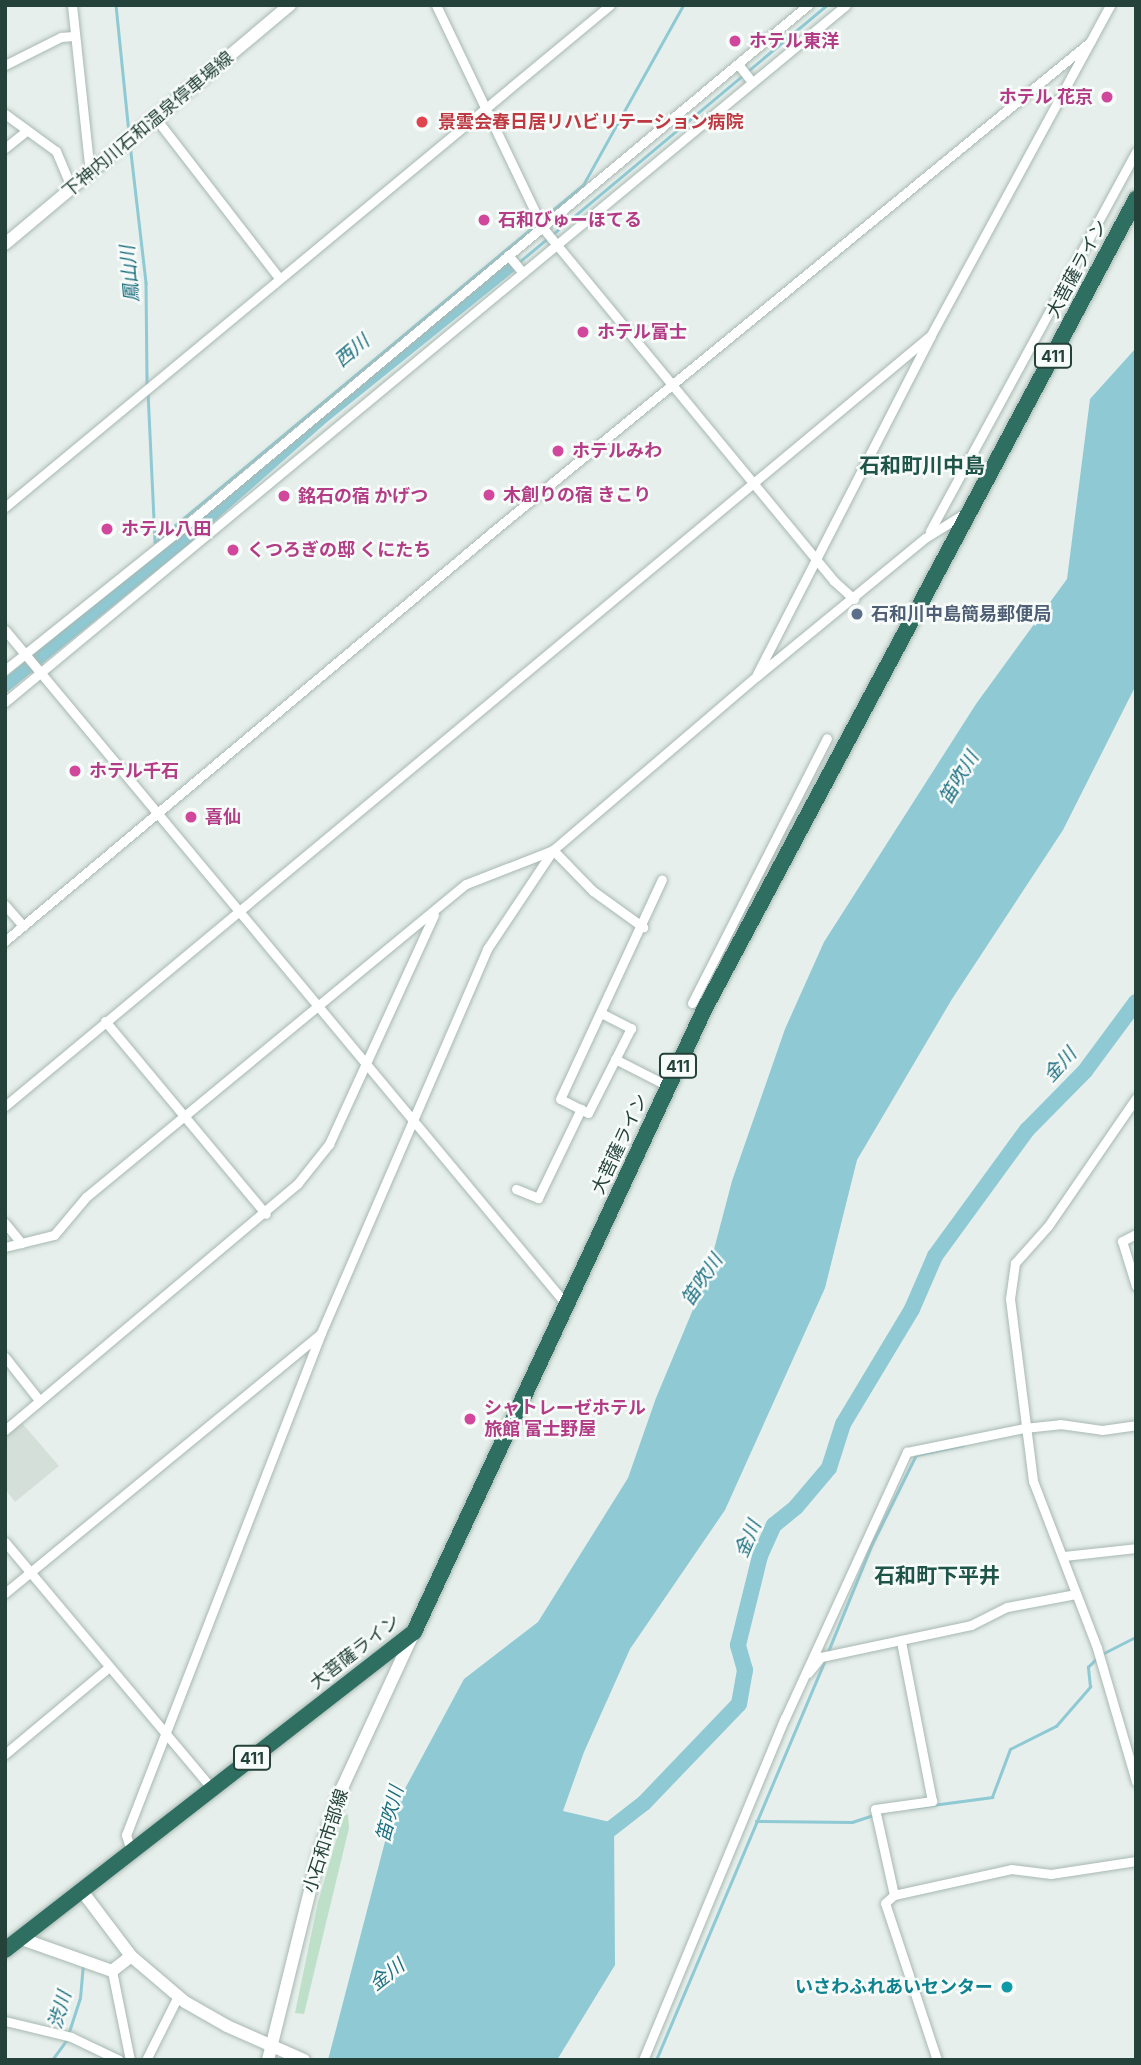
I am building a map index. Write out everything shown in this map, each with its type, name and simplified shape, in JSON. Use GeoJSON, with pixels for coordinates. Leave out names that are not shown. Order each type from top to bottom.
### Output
{"type":"FeatureCollection","features":[{"type":"Feature","properties":{"kind":"highway","name":"大菩薩ライン"},"geometry":{"type":"LineString","coordinates":[[82,1891],[414,1632],[668,1086],[737,931],[1136,199]]}},
{"type":"Feature","properties":{"kind":"highway","name":"411"},"geometry":{"type":"LineString","coordinates":[[5,1950],[82,1891]]}},
{"type":"Feature","properties":{"kind":"main road","name":"下神内川石和温泉停車場線"},"geometry":{"type":"LineString","coordinates":[[5,244],[157,120],[290,5]]}},
{"type":"Feature","properties":{"kind":"main road","name":"小石和市部線"},"geometry":{"type":"LineString","coordinates":[[270,2053],[318,1858],[342,1788],[414,1632]]}},
{"type":"Feature","properties":{"kind":"main road"},"geometry":{"type":"LineString","coordinates":[[372,1665],[384,1670],[390,1683]]}},
{"type":"Feature","properties":{"kind":"main road"},"geometry":{"type":"LineString","coordinates":[[82,1891],[131,1956],[178,1996],[270,2053],[301,2059]]}},
{"type":"Feature","properties":{"kind":"main road"},"geometry":{"type":"LineString","coordinates":[[22,1939],[113,1971],[131,1956]]}},
{"type":"Feature","properties":{"kind":"street"},"geometry":{"type":"LineString","coordinates":[[72,5],[73,36],[90,174]]}},
{"type":"Feature","properties":{"kind":"street"},"geometry":{"type":"LineString","coordinates":[[436,5],[543,228],[816,558],[854,598]]}},
{"type":"Feature","properties":{"kind":"street"},"geometry":{"type":"LineString","coordinates":[[5,508],[610,5]]}},
{"type":"Feature","properties":{"kind":"street"},"geometry":{"type":"LineString","coordinates":[[5,670],[27,655],[510,257],[808,5]]}},
{"type":"Feature","properties":{"kind":"street"},"geometry":{"type":"LineString","coordinates":[[5,702],[554,242],[846,5]]}},
{"type":"Feature","properties":{"kind":"street"},"geometry":{"type":"LineString","coordinates":[[757,676],[932,335],[1110,5]]}},
{"type":"Feature","properties":{"kind":"street"},"geometry":{"type":"LineString","coordinates":[[5,65],[61,37],[73,36]]}},
{"type":"Feature","properties":{"kind":"street"},"geometry":{"type":"LineString","coordinates":[[5,941],[1090,42]]}},
{"type":"Feature","properties":{"kind":"street"},"geometry":{"type":"LineString","coordinates":[[738,64],[752,82]]}},
{"type":"Feature","properties":{"kind":"street"},"geometry":{"type":"LineString","coordinates":[[5,114],[55,151],[72,189]]}},
{"type":"Feature","properties":{"kind":"street"},"geometry":{"type":"LineString","coordinates":[[157,120],[279,278]]}},
{"type":"Feature","properties":{"kind":"street"},"geometry":{"type":"LineString","coordinates":[[5,148],[27,130]]}},
{"type":"Feature","properties":{"kind":"street"},"geometry":{"type":"LineString","coordinates":[[925,538],[949,503],[1136,152]]}},
{"type":"Feature","properties":{"kind":"street"},"geometry":{"type":"LineString","coordinates":[[510,257],[521,271]]}},
{"type":"Feature","properties":{"kind":"street"},"geometry":{"type":"LineString","coordinates":[[5,1106],[752,481],[932,335]]}},
{"type":"Feature","properties":{"kind":"street"},"geometry":{"type":"LineString","coordinates":[[131,1851],[126,1835],[321,1333],[487,949],[553,850],[757,676],[925,538],[967,512]]}},
{"type":"Feature","properties":{"kind":"street"},"geometry":{"type":"LineString","coordinates":[[5,630],[363,1065],[566,1304]]}},
{"type":"Feature","properties":{"kind":"street"},"geometry":{"type":"LineString","coordinates":[[692,1003],[737,931],[827,738]]}},
{"type":"Feature","properties":{"kind":"street"},"geometry":{"type":"LineString","coordinates":[[5,1247],[54,1235],[86,1197],[466,884],[553,850]]}},
{"type":"Feature","properties":{"kind":"street"},"geometry":{"type":"LineString","coordinates":[[553,850],[593,891],[643,927]]}},
{"type":"Feature","properties":{"kind":"street"},"geometry":{"type":"LineString","coordinates":[[601,1013],[631,1028],[588,1113],[560,1099],[601,1013],[643,927],[662,879]]}},
{"type":"Feature","properties":{"kind":"street"},"geometry":{"type":"LineString","coordinates":[[5,905],[23,926]]}},
{"type":"Feature","properties":{"kind":"street"},"geometry":{"type":"LineString","coordinates":[[5,1430],[266,1214],[328,1144],[436,911]]}},
{"type":"Feature","properties":{"kind":"street"},"geometry":{"type":"LineString","coordinates":[[105,1021],[266,1214]]}},
{"type":"Feature","properties":{"kind":"street"},"geometry":{"type":"LineString","coordinates":[[615,1059],[668,1086]]}},
{"type":"Feature","properties":{"kind":"street"},"geometry":{"type":"LineString","coordinates":[[1136,1098],[1048,1226],[1015,1263],[1010,1299],[1024,1431],[1033,1482],[1064,1556],[1098,1652],[1136,1781]]}},
{"type":"Feature","properties":{"kind":"street"},"geometry":{"type":"LineString","coordinates":[[516,1189],[538,1198],[581,1110]]}},
{"type":"Feature","properties":{"kind":"street"},"geometry":{"type":"LineString","coordinates":[[5,1223],[21,1243]]}},
{"type":"Feature","properties":{"kind":"street"},"geometry":{"type":"LineString","coordinates":[[1136,1234],[1122,1241],[1136,1286]]}},
{"type":"Feature","properties":{"kind":"street"},"geometry":{"type":"LineString","coordinates":[[5,1593],[321,1333]]}},
{"type":"Feature","properties":{"kind":"street"},"geometry":{"type":"LineString","coordinates":[[5,1357],[39,1400]]}},
{"type":"Feature","properties":{"kind":"street"},"geometry":{"type":"LineString","coordinates":[[642,2060],[800,1682],[907,1452],[1060,1424],[1102,1430],[1136,1425]]}},
{"type":"Feature","properties":{"kind":"street"},"geometry":{"type":"LineString","coordinates":[[5,1542],[212,1789]]}},
{"type":"Feature","properties":{"kind":"street"},"geometry":{"type":"LineString","coordinates":[[1064,1556],[1136,1548]]}},
{"type":"Feature","properties":{"kind":"street"},"geometry":{"type":"LineString","coordinates":[[800,1682],[821,1657],[832,1658],[971,1625],[1007,1606],[1076,1594]]}},
{"type":"Feature","properties":{"kind":"street"},"geometry":{"type":"LineString","coordinates":[[894,1895],[876,1813],[933,1801],[901,1641]]}},
{"type":"Feature","properties":{"kind":"street"},"geometry":{"type":"LineString","coordinates":[[5,1754],[109,1667]]}},
{"type":"Feature","properties":{"kind":"street"},"geometry":{"type":"LineString","coordinates":[[937,2060],[885,1903],[894,1895],[1011,1869],[1051,1874],[1136,1860]]}},
{"type":"Feature","properties":{"kind":"street"},"geometry":{"type":"LineString","coordinates":[[113,1971],[130,2060]]}},
{"type":"Feature","properties":{"kind":"street"},"geometry":{"type":"LineString","coordinates":[[146,2060],[178,1996]]}},
{"type":"Feature","properties":{"kind":"street"},"geometry":{"type":"LineString","coordinates":[[5,2021],[66,2036],[119,2060]]}},
{"type":"Feature","properties":{"kind":"shaded area"},"geometry":{"type":"Polygon","coordinates":[[[22,1423],[59,1466],[15,1502],[5,1489],[5,1436],[22,1423]]]}},
{"type":"Feature","properties":{"kind":"green space"},"geometry":{"type":"Polygon","coordinates":[[[348,1814],[349,1828],[304,2014],[295,2013],[318,1902],[343,1817],[348,1814]]]}},
{"type":"Feature","properties":{"kind":"water"},"geometry":{"type":"Polygon","coordinates":[[[509,260],[517,269],[327,422],[189,544],[5,694],[5,678],[509,260]]]}},
{"type":"Feature","properties":{"kind":"water","name":"笛吹川"},"geometry":{"type":"Polygon","coordinates":[[[1136,348],[1136,685],[1063,830],[952,999],[857,1160],[825,1288],[725,1510],[630,1649],[584,1752],[563,1811],[614,1823],[615,1965],[557,2060],[328,2060],[393,1811],[464,1679],[538,1622],[628,1478],[656,1398],[707,1276],[732,1181],[785,1029],[824,942],[976,704],[1067,579],[1090,399],[1136,348]]]}},
{"type":"Feature","properties":{"kind":"waterway","name":"鳳山川"},"geometry":{"type":"LineString","coordinates":[[116,5],[129,134]]}},
{"type":"Feature","properties":{"kind":"waterway","name":"西川"},"geometry":{"type":"LineString","coordinates":[[542,219],[583,185],[683,5]]}},
{"type":"Feature","properties":{"kind":"waterway"},"geometry":{"type":"LineString","coordinates":[[553,234],[827,5]]}},
{"type":"Feature","properties":{"kind":"waterway","name":"鳳山川"},"geometry":{"type":"LineString","coordinates":[[130,144],[146,283],[147,385]]}},
{"type":"Feature","properties":{"kind":"waterway","name":"西川"},"geometry":{"type":"LineString","coordinates":[[155,542],[536,224]]}},
{"type":"Feature","properties":{"kind":"waterway"},"geometry":{"type":"LineString","coordinates":[[518,263],[548,238]]}},
{"type":"Feature","properties":{"kind":"waterway","name":"鳳山川"},"geometry":{"type":"LineString","coordinates":[[148,392],[155,542]]}},
{"type":"Feature","properties":{"kind":"waterway","name":"金川"},"geometry":{"type":"LineString","coordinates":[[599,1838],[644,1803],[739,1704],[745,1670],[738,1645],[760,1556],[774,1525],[796,1507],[829,1468],[843,1424],[912,1309],[935,1256],[1027,1130],[1085,1071],[1136,1002]]}},
{"type":"Feature","properties":{"kind":"waterway"},"geometry":{"type":"LineString","coordinates":[[827,1654],[872,1544],[916,1455],[963,1445]]}},
{"type":"Feature","properties":{"kind":"waterway"},"geometry":{"type":"LineString","coordinates":[[1102,1654],[1136,1637]]}},
{"type":"Feature","properties":{"kind":"waterway"},"geometry":{"type":"LineString","coordinates":[[910,1808],[992,1797],[1010,1749],[1056,1726],[1090,1687],[1088,1667],[1097,1658]]}},
{"type":"Feature","properties":{"kind":"waterway"},"geometry":{"type":"LineString","coordinates":[[656,2060],[825,1660]]}},
{"type":"Feature","properties":{"kind":"waterway"},"geometry":{"type":"LineString","coordinates":[[756,1821],[852,1822],[873,1815]]}},
{"type":"Feature","properties":{"kind":"waterway","name":"渋川"},"geometry":{"type":"LineString","coordinates":[[52,2060],[66,2041],[80,1998],[83,1964]]}},
{"type":"Feature","properties":{"kind":"place","name":"ホテル東洋"},"geometry":{"type":"Point","coordinates":[735,41]}},
{"type":"Feature","properties":{"kind":"place","name":"ホテル 花京"},"geometry":{"type":"Point","coordinates":[1107,97]}},
{"type":"Feature","properties":{"kind":"place","name":"景雲会春日居リハビリテーション病院"},"geometry":{"type":"Point","coordinates":[422,122]}},
{"type":"Feature","properties":{"kind":"place","name":"石和びゅーほてる"},"geometry":{"type":"Point","coordinates":[484,220]}},
{"type":"Feature","properties":{"kind":"place","name":"ホテル富士"},"geometry":{"type":"Point","coordinates":[583,332]}},
{"type":"Feature","properties":{"kind":"place","name":"ホテルみわ"},"geometry":{"type":"Point","coordinates":[558,451]}},
{"type":"Feature","properties":{"kind":"place","name":"木創りの宿 きこり"},"geometry":{"type":"Point","coordinates":[489,495]}},
{"type":"Feature","properties":{"kind":"place","name":"銘石の宿 かげつ"},"geometry":{"type":"Point","coordinates":[284,496]}},
{"type":"Feature","properties":{"kind":"place","name":"ホテル八田"},"geometry":{"type":"Point","coordinates":[107,529]}},
{"type":"Feature","properties":{"kind":"place","name":"くつろぎの邸 くにたち"},"geometry":{"type":"Point","coordinates":[233,550]}},
{"type":"Feature","properties":{"kind":"place","name":"石和川中島簡易郵便局"},"geometry":{"type":"Point","coordinates":[857,614]}},
{"type":"Feature","properties":{"kind":"place","name":"ホテル千石"},"geometry":{"type":"Point","coordinates":[75,771]}},
{"type":"Feature","properties":{"kind":"place","name":"喜仙"},"geometry":{"type":"Point","coordinates":[191,817]}},
{"type":"Feature","properties":{"kind":"place","name":"シャトレーゼホテル 旅館 富士野屋"},"geometry":{"type":"Point","coordinates":[470,1419]}},
{"type":"Feature","properties":{"kind":"place","name":"いさわふれあいセンター"},"geometry":{"type":"Point","coordinates":[1007,1987]}},
{"type":"Feature","properties":{"kind":"district","name":"石和町川中島"},"geometry":{"type":"Point","coordinates":[922,466]}},
{"type":"Feature","properties":{"kind":"district","name":"石和町下平井"},"geometry":{"type":"Point","coordinates":[937,1576]}}]}
